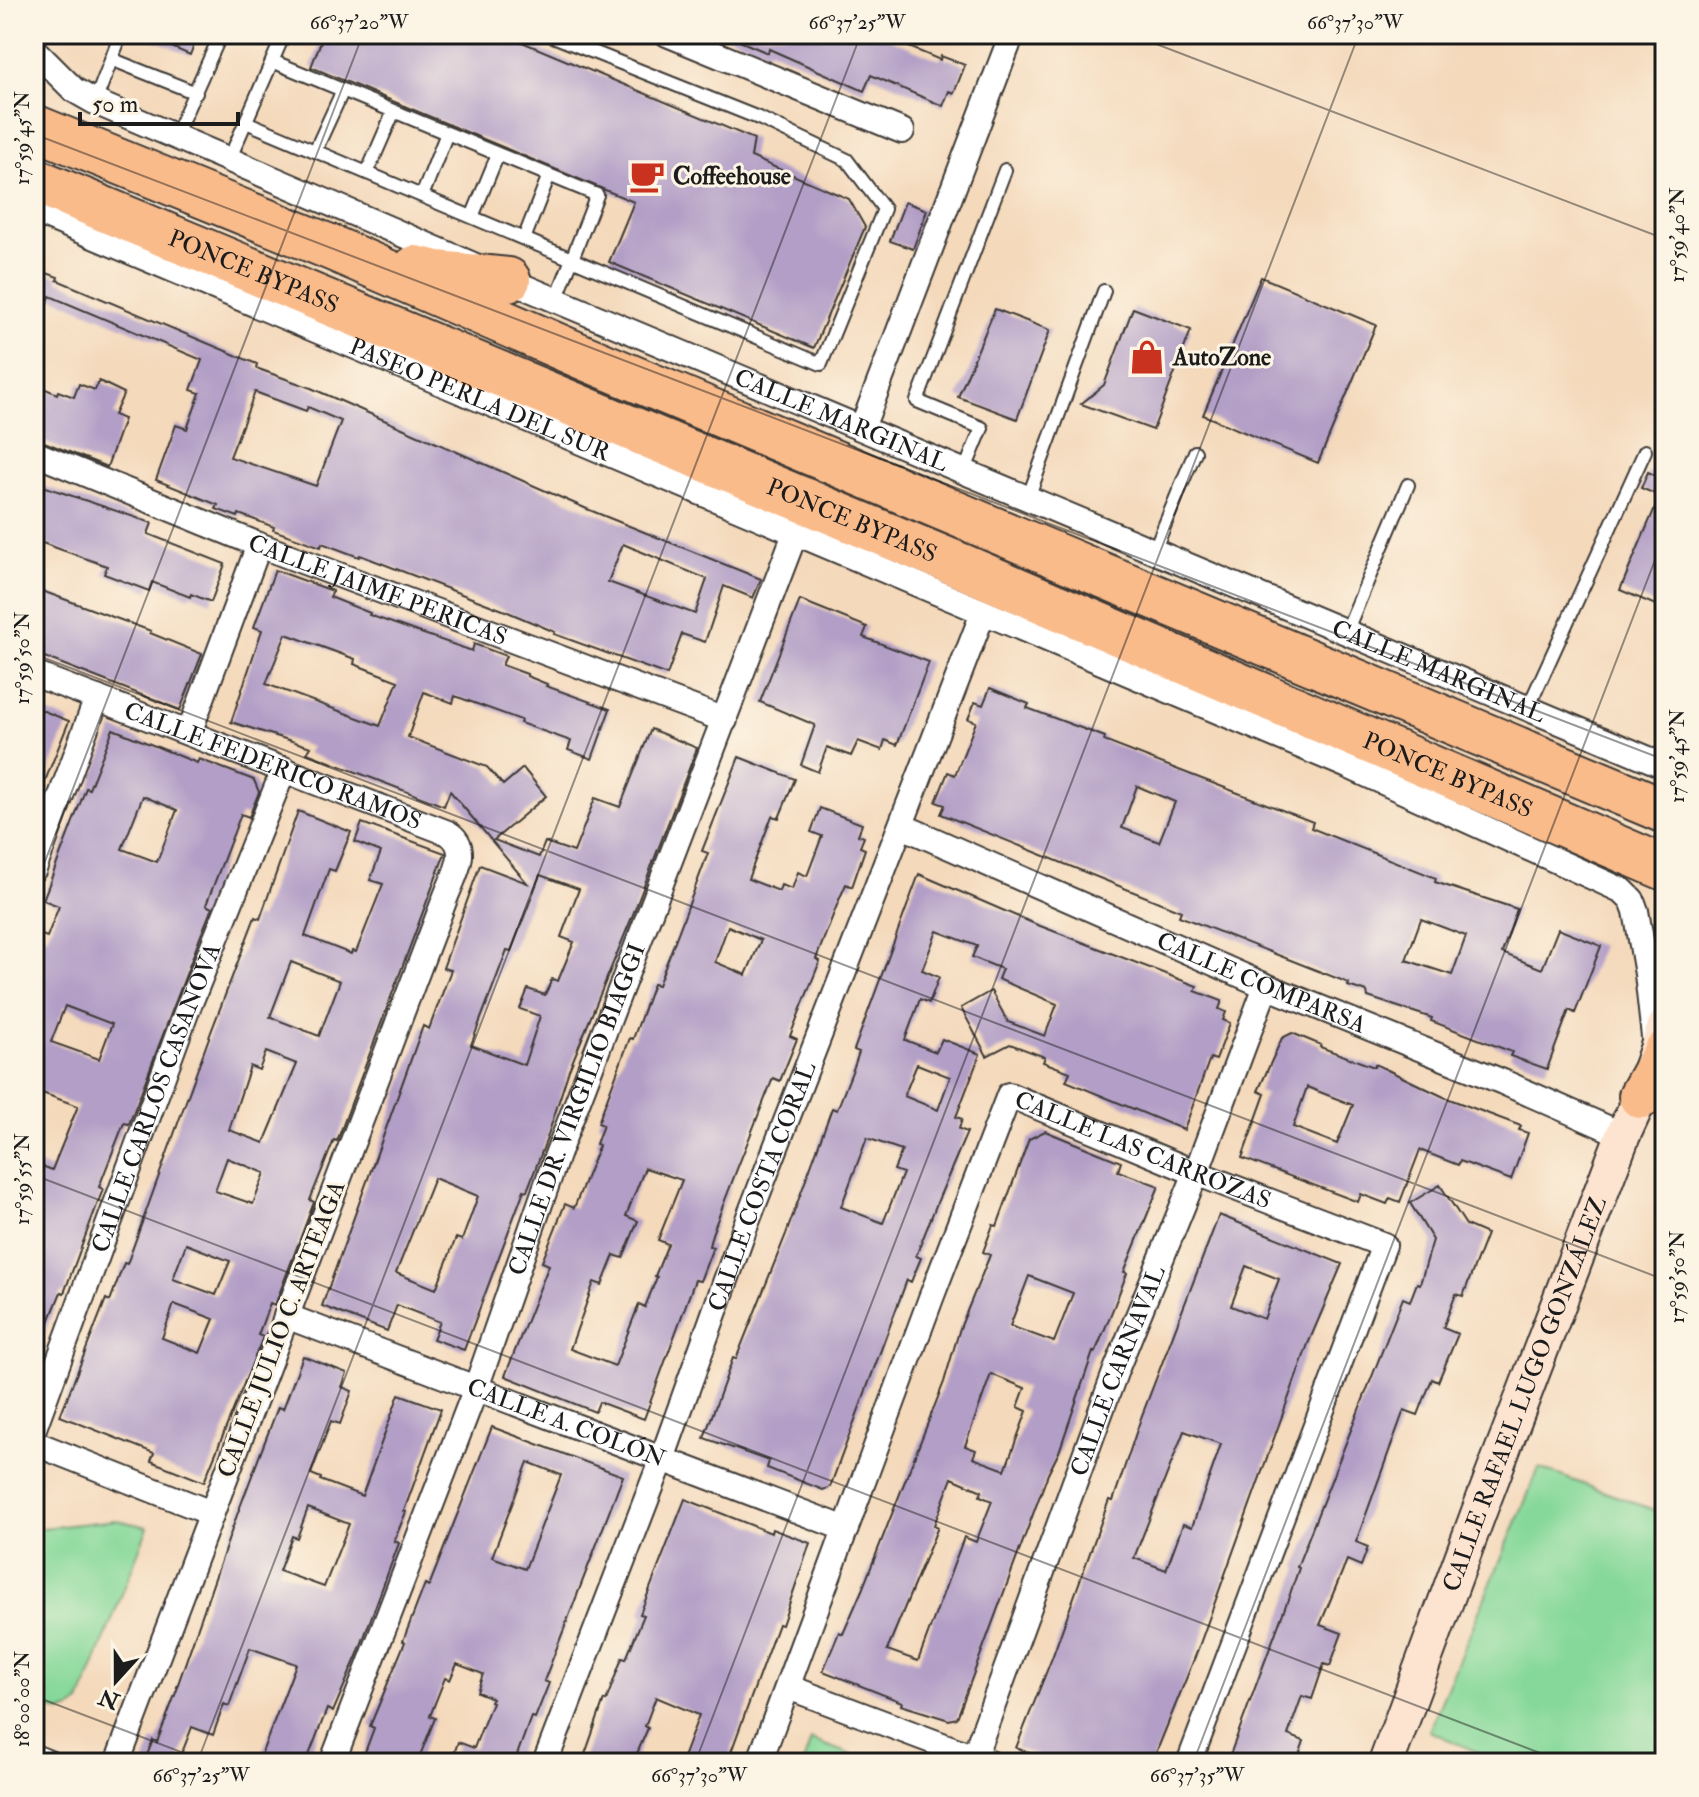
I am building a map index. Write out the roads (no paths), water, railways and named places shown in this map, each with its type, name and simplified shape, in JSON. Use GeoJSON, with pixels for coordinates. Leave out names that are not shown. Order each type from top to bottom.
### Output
{"type":"FeatureCollection","features":[{"type":"Feature","properties":{"kind":"highway","name":"PONCE BYPASS"},"geometry":{"type":"LineString","coordinates":[[34,127],[332,248],[583,357],[847,437],[1665,811]]}},
{"type":"Feature","properties":{"kind":"highway","name":"PONCE BYPASS"},"geometry":{"type":"LineString","coordinates":[[34,180],[802,517],[1267,696],[1665,868]]}},
{"type":"Feature","properties":{"kind":"highway"},"geometry":{"type":"LineString","coordinates":[[332,248],[437,273],[508,280]]}},
{"type":"Feature","properties":{"kind":"highway"},"geometry":{"type":"LineString","coordinates":[[1641,1096],[1662,1043]]}},
{"type":"Feature","properties":{"kind":"street"},"geometry":{"type":"LineString","coordinates":[[667,34],[902,131]]}},
{"type":"Feature","properties":{"kind":"street","name":"CALLE DR. VIRGILIO BIAGGI"},"geometry":{"type":"LineString","coordinates":[[332,1763],[476,1388],[557,1155],[802,517],[847,437],[1012,34]]}},
{"type":"Feature","properties":{"kind":"street","name":"CALLE MARGINAL"},"geometry":{"type":"LineString","coordinates":[[34,50],[74,90],[95,102],[556,300],[847,437],[964,472],[1665,766]]}},
{"type":"Feature","properties":{"kind":"street","name":"PASEO PERLA DEL SUR"},"geometry":{"type":"LineString","coordinates":[[34,211],[802,517],[983,613],[1348,766],[1623,891],[1632,900],[1636,911],[1662,1043]]}},
{"type":"Feature","properties":{"kind":"street","name":"CALLE JAIME PERICAS"},"geometry":{"type":"LineString","coordinates":[[34,453],[259,545],[725,720]]}},
{"type":"Feature","properties":{"kind":"street"},"geometry":{"type":"LineString","coordinates":[[189,733],[259,545]]}},
{"type":"Feature","properties":{"kind":"street","name":"CALLE COSTA CORAL"},"geometry":{"type":"LineString","coordinates":[[545,1763],[662,1459],[745,1227],[983,613]]}},
{"type":"Feature","properties":{"kind":"street","name":"CALLE FEDERICO RAMOS"},"geometry":{"type":"LineString","coordinates":[[34,674],[453,836],[460,846],[461,857],[446,896]]}},
{"type":"Feature","properties":{"kind":"street"},"geometry":{"type":"LineString","coordinates":[[34,869],[97,698]]}},
{"type":"Feature","properties":{"kind":"street","name":"CALLE CARLOS CASANOVA"},"geometry":{"type":"LineString","coordinates":[[34,1428],[186,1013],[284,769]]}},
{"type":"Feature","properties":{"kind":"street","name":"CALLE COMPARSA"},"geometry":{"type":"LineString","coordinates":[[902,826],[1266,986],[1503,1082],[1623,1135]]}},
{"type":"Feature","properties":{"kind":"street","name":"CALLE JULIO C. ARTEAGA"},"geometry":{"type":"LineString","coordinates":[[117,1763],[446,896]]}},
{"type":"Feature","properties":{"kind":"street","name":"CALLE CARNAVAL"},"geometry":{"type":"LineString","coordinates":[[982,1760],[1116,1370],[1196,1173],[1266,986]]}},
{"type":"Feature","properties":{"kind":"street","name":"CALLE LAS CARROZAS"},"geometry":{"type":"LineString","coordinates":[[759,1763],[1009,1095],[1196,1173],[1384,1245],[1189,1763]]}},
{"type":"Feature","properties":{"kind":"street","name":"CALLE RAFAEL LUGO GONZÁLEZ"},"geometry":{"type":"LineString","coordinates":[[1386,1763],[1485,1495],[1623,1135],[1641,1096]]}},
{"type":"Feature","properties":{"kind":"street","name":"CALLE A. COLÓN"},"geometry":{"type":"LineString","coordinates":[[286,1316],[846,1529]]}},
{"type":"Feature","properties":{"kind":"street"},"geometry":{"type":"LineString","coordinates":[[34,1443],[211,1513]]}},
{"type":"Feature","properties":{"kind":"street"},"geometry":{"type":"LineString","coordinates":[[788,1687],[982,1760]]}},
{"type":"Feature","properties":{"kind":"street"},"geometry":{"type":"LineString","coordinates":[[34,1757],[49,1763]]}},
{"type":"Feature","properties":{"kind":"lane"},"geometry":{"type":"LineString","coordinates":[[95,102],[119,37],[132,34]]}},
{"type":"Feature","properties":{"kind":"lane"},"geometry":{"type":"LineString","coordinates":[[175,136],[221,34]]}},
{"type":"Feature","properties":{"kind":"lane"},"geometry":{"type":"LineString","coordinates":[[229,160],[284,34]]}},
{"type":"Feature","properties":{"kind":"lane"},"geometry":{"type":"LineString","coordinates":[[246,122],[821,364],[884,209],[847,160],[761,119],[548,34]]}},
{"type":"Feature","properties":{"kind":"lane"},"geometry":{"type":"LineString","coordinates":[[111,59],[196,93]]}},
{"type":"Feature","properties":{"kind":"lane"},"geometry":{"type":"LineString","coordinates":[[272,61],[597,195],[556,300]]}},
{"type":"Feature","properties":{"kind":"lane"},"geometry":{"type":"LineString","coordinates":[[315,151],[343,90]]}},
{"type":"Feature","properties":{"kind":"lane"},"geometry":{"type":"LineString","coordinates":[[367,173],[394,111]]}},
{"type":"Feature","properties":{"kind":"lane"},"geometry":{"type":"LineString","coordinates":[[422,196],[447,133]]}},
{"type":"Feature","properties":{"kind":"lane"},"geometry":{"type":"LineString","coordinates":[[472,217],[498,154]]}},
{"type":"Feature","properties":{"kind":"lane"},"geometry":{"type":"LineString","coordinates":[[964,472],[982,428],[917,401],[1005,170]]}},
{"type":"Feature","properties":{"kind":"lane"},"geometry":{"type":"LineString","coordinates":[[524,239],[549,175]]}},
{"type":"Feature","properties":{"kind":"lane"},"geometry":{"type":"LineString","coordinates":[[1028,498],[1104,291]]}},
{"type":"Feature","properties":{"kind":"lane"},"geometry":{"type":"LineString","coordinates":[[1528,708],[1645,451]]}},
{"type":"Feature","properties":{"kind":"lane"},"geometry":{"type":"LineString","coordinates":[[1154,551],[1195,452]]}},
{"type":"Feature","properties":{"kind":"lane"},"geometry":{"type":"LineString","coordinates":[[1346,632],[1408,485]]}},
{"type":"Feature","properties":{"kind":"place","name":"Coffeehouse"},"geometry":{"type":"Point","coordinates":[647,176]}},
{"type":"Feature","properties":{"kind":"place","name":"AutoZone"},"geometry":{"type":"Point","coordinates":[1147,357]}}]}
